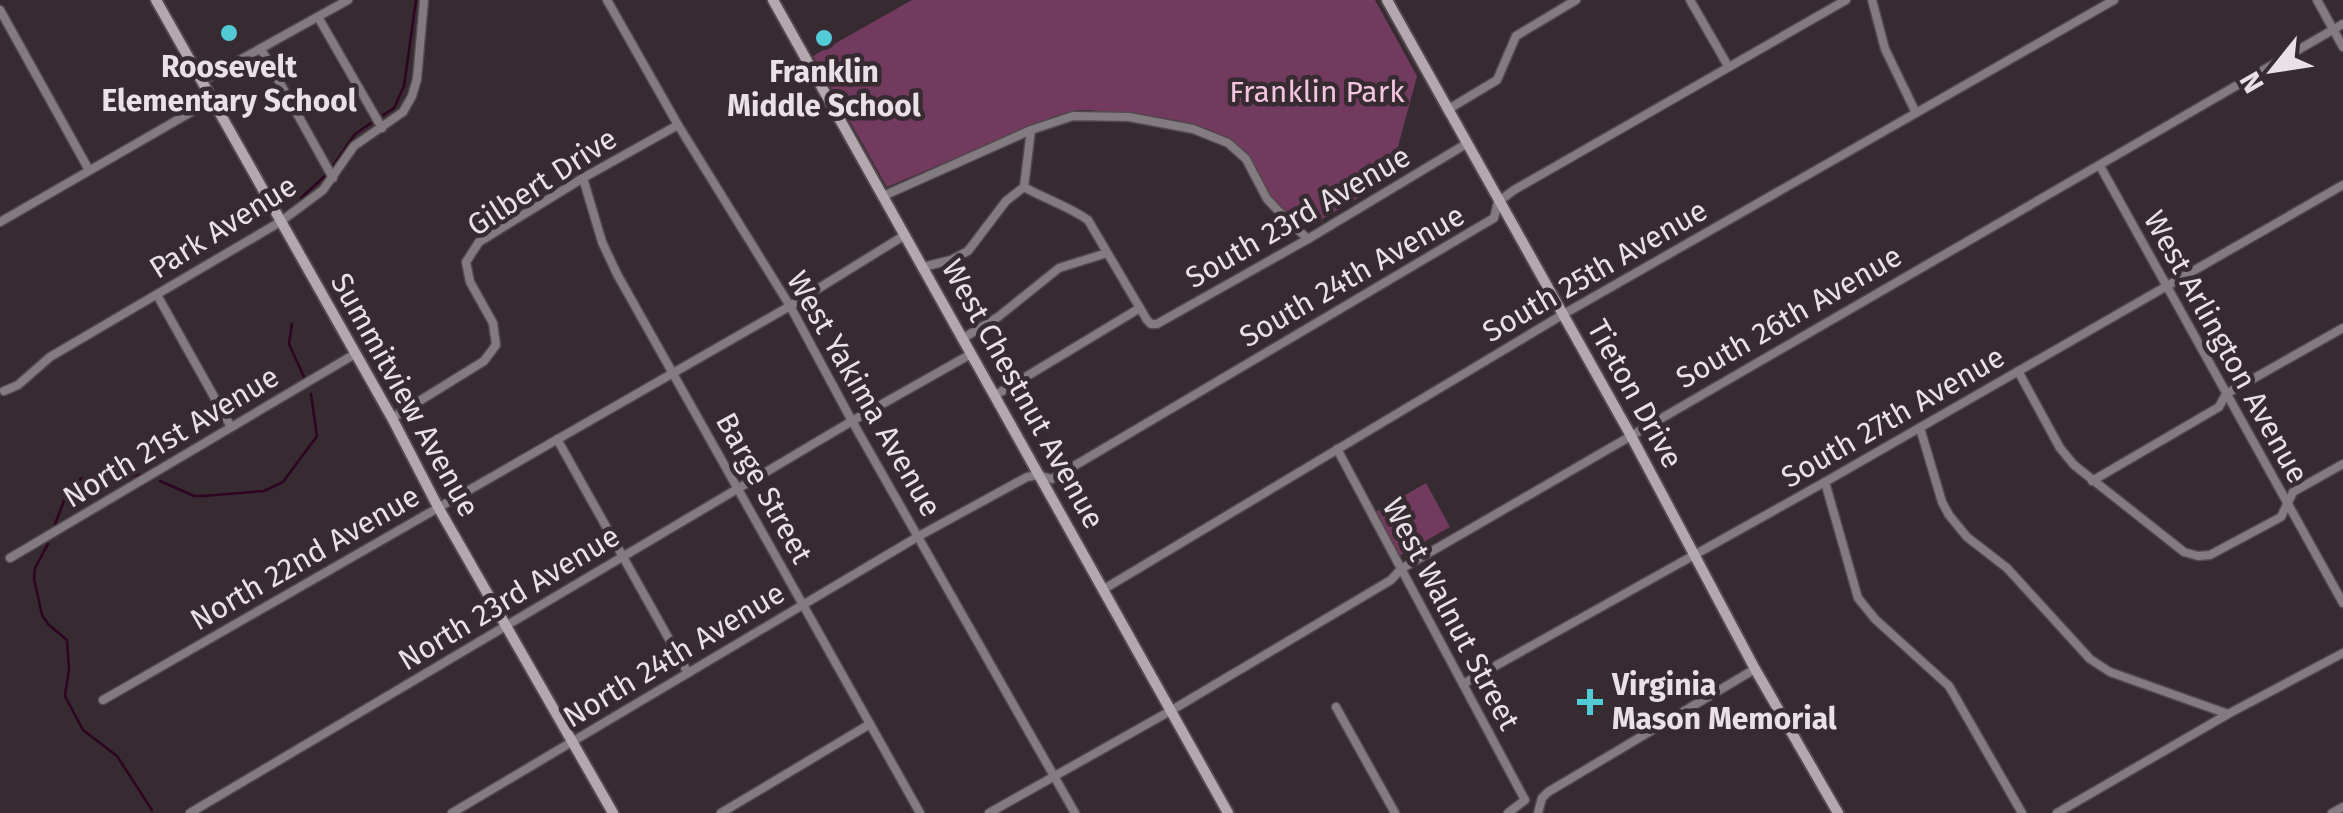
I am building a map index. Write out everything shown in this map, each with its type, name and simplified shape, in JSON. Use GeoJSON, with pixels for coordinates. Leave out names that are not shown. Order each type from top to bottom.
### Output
{"type":"FeatureCollection","features":[{"type":"Feature","properties":{"kind":"main road","name":"Summitview Avenue"},"geometry":{"type":"LineString","coordinates":[[156,0],[613,813]]}},
{"type":"Feature","properties":{"kind":"main road","name":"West Chestnut Avenue"},"geometry":{"type":"LineString","coordinates":[[774,0],[1228,813]]}},
{"type":"Feature","properties":{"kind":"main road","name":"Tieton Drive"},"geometry":{"type":"LineString","coordinates":[[1387,0],[1838,813]]}},
{"type":"Feature","properties":{"kind":"street"},"geometry":{"type":"LineString","coordinates":[[202,81],[348,0]]}},
{"type":"Feature","properties":{"kind":"street","name":"Park Avenue"},"geometry":{"type":"LineString","coordinates":[[4,391],[18,385],[50,356],[309,203],[354,146],[404,112],[416,79],[424,0]]}},
{"type":"Feature","properties":{"kind":"street","name":"West Yakima Avenue"},"geometry":{"type":"LineString","coordinates":[[608,0],[678,125],[790,306],[1076,813]]}},
{"type":"Feature","properties":{"kind":"street"},"geometry":{"type":"LineString","coordinates":[[1447,110],[1497,80],[1516,36],[1576,0]]}},
{"type":"Feature","properties":{"kind":"street"},"geometry":{"type":"LineString","coordinates":[[1690,0],[1728,66]]}},
{"type":"Feature","properties":{"kind":"street","name":"South 24th Avenue"},"geometry":{"type":"LineString","coordinates":[[918,536],[1027,477],[1052,479],[1494,218],[1498,202],[1846,0]]}},
{"type":"Feature","properties":{"kind":"street"},"geometry":{"type":"LineString","coordinates":[[1872,0],[1885,49],[1916,113]]}},
{"type":"Feature","properties":{"kind":"street","name":"South 25th Avenue"},"geometry":{"type":"LineString","coordinates":[[1104,589],[1562,315],[2114,0]]}},
{"type":"Feature","properties":{"kind":"street"},"geometry":{"type":"LineString","coordinates":[[2316,0],[2343,48]]}},
{"type":"Feature","properties":{"kind":"street"},"geometry":{"type":"LineString","coordinates":[[0,10],[89,170]]}},
{"type":"Feature","properties":{"kind":"street"},"geometry":{"type":"LineString","coordinates":[[318,17],[382,128]]}},
{"type":"Feature","properties":{"kind":"street","name":"South 26th Avenue"},"geometry":{"type":"LineString","coordinates":[[989,813],[1172,710],[1391,580],[1401,568],[1630,434],[2343,24]]}},
{"type":"Feature","properties":{"kind":"street"},"geometry":{"type":"LineString","coordinates":[[262,49],[331,174]]}},
{"type":"Feature","properties":{"kind":"street"},"geometry":{"type":"LineString","coordinates":[[0,222],[212,100]]}},
{"type":"Feature","properties":{"kind":"street"},"geometry":{"type":"LineString","coordinates":[[883,196],[1031,130],[1073,116],[1129,117],[1193,128],[1228,143],[1246,160],[1268,199],[1308,239]]}},
{"type":"Feature","properties":{"kind":"street","name":"Gilbert Drive"},"geometry":{"type":"LineString","coordinates":[[392,418],[484,361],[496,345],[493,323],[470,282],[466,262],[479,242],[678,125]]}},
{"type":"Feature","properties":{"kind":"street"},"geometry":{"type":"LineString","coordinates":[[923,267],[968,251],[1006,201],[1024,188],[1031,130]]}},
{"type":"Feature","properties":{"kind":"street","name":"South 23rd Avenue"},"geometry":{"type":"LineString","coordinates":[[1140,308],[1151,324],[1157,324],[1466,144]]}},
{"type":"Feature","properties":{"kind":"street","name":"West Arlington Avenue"},"geometry":{"type":"LineString","coordinates":[[2100,166],[2343,603]]}},
{"type":"Feature","properties":{"kind":"street","name":"Barge Street"},"geometry":{"type":"LineString","coordinates":[[583,178],[602,242],[920,813]]}},
{"type":"Feature","properties":{"kind":"street","name":"South 27th Avenue"},"geometry":{"type":"LineString","coordinates":[[1463,684],[2343,185]]}},
{"type":"Feature","properties":{"kind":"street"},"geometry":{"type":"LineString","coordinates":[[994,396],[1140,308],[1088,220],[1073,209],[1024,188]]}},
{"type":"Feature","properties":{"kind":"street","name":"North 22nd Avenue"},"geometry":{"type":"LineString","coordinates":[[103,700],[790,306],[904,234]]}},
{"type":"Feature","properties":{"kind":"street"},"geometry":{"type":"LineString","coordinates":[[962,339],[998,317],[1060,268],[1107,253]]}},
{"type":"Feature","properties":{"kind":"street"},"geometry":{"type":"LineString","coordinates":[[157,295],[231,427]]}},
{"type":"Feature","properties":{"kind":"street"},"geometry":{"type":"LineString","coordinates":[[2092,481],[2218,408],[2226,394],[2343,328]]}},
{"type":"Feature","properties":{"kind":"street","name":"North 21st Avenue"},"geometry":{"type":"LineString","coordinates":[[10,558],[355,354]]}},
{"type":"Feature","properties":{"kind":"street"},"geometry":{"type":"LineString","coordinates":[[852,421],[971,354]]}},
{"type":"Feature","properties":{"kind":"street"},"geometry":{"type":"LineString","coordinates":[[2018,372],[2060,448],[2074,465],[2172,544],[2198,556],[2224,549],[2281,517],[2293,492],[2343,464]]}},
{"type":"Feature","properties":{"kind":"street","name":"North 23rd Avenue"},"geometry":{"type":"LineString","coordinates":[[190,813],[852,421]]}},
{"type":"Feature","properties":{"kind":"street"},"geometry":{"type":"LineString","coordinates":[[1920,428],[1949,515],[1967,537],[2007,568],[2090,658],[2110,672],[2228,714]]}},
{"type":"Feature","properties":{"kind":"street"},"geometry":{"type":"LineString","coordinates":[[557,439],[688,673]]}},
{"type":"Feature","properties":{"kind":"street","name":"West Walnut Street"},"geometry":{"type":"LineString","coordinates":[[1336,449],[1525,800],[1508,813]]}},
{"type":"Feature","properties":{"kind":"street"},"geometry":{"type":"LineString","coordinates":[[1825,482],[1858,598],[1875,619],[1949,686],[2022,813]]}},
{"type":"Feature","properties":{"kind":"street","name":"North 24th Avenue"},"geometry":{"type":"LineString","coordinates":[[452,813],[918,536]]}},
{"type":"Feature","properties":{"kind":"street"},"geometry":{"type":"LineString","coordinates":[[2058,813],[2343,652]]}},
{"type":"Feature","properties":{"kind":"street"},"geometry":{"type":"LineString","coordinates":[[1538,809],[1548,792],[1563,782],[1755,669]]}},
{"type":"Feature","properties":{"kind":"street"},"geometry":{"type":"LineString","coordinates":[[1336,707],[1395,813]]}},
{"type":"Feature","properties":{"kind":"street"},"geometry":{"type":"LineString","coordinates":[[721,813],[870,724]]}},
{"type":"Feature","properties":{"kind":"street"},"geometry":{"type":"LineString","coordinates":[[2332,813],[2343,807]]}},
{"type":"Feature","properties":{"kind":"green space","name":"Franklin Park"},"geometry":{"type":"Polygon","coordinates":[[[912,0],[1375,0],[1417,76],[1388,180],[1314,224],[1287,214],[1241,151],[1216,132],[1163,118],[1089,110],[1055,116],[887,187],[813,56],[912,0]]]}},
{"type":"Feature","properties":{"kind":"green space"},"geometry":{"type":"Polygon","coordinates":[[[1426,483],[1450,527],[1399,556],[1374,513],[1426,483]]]}},
{"type":"Feature","properties":{"kind":"waterway"},"geometry":{"type":"LineString","coordinates":[[383,115],[394,108],[404,86],[416,0]]}},
{"type":"Feature","properties":{"kind":"waterway"},"geometry":{"type":"LineString","coordinates":[[331,169],[355,134],[371,123]]}},
{"type":"Feature","properties":{"kind":"waterway"},"geometry":{"type":"LineString","coordinates":[[301,198],[326,175]]}},
{"type":"Feature","properties":{"kind":"waterway"},"geometry":{"type":"LineString","coordinates":[[292,324],[289,344],[304,377]]}},
{"type":"Feature","properties":{"kind":"waterway"},"geometry":{"type":"LineString","coordinates":[[160,481],[194,496],[264,491],[283,482],[317,436],[311,394]]}},
{"type":"Feature","properties":{"kind":"waterway"},"geometry":{"type":"LineString","coordinates":[[55,524],[67,493],[80,479],[140,475]]}},
{"type":"Feature","properties":{"kind":"waterway"},"geometry":{"type":"LineString","coordinates":[[48,544],[35,568],[34,579],[42,615],[67,640],[69,669],[65,696],[83,730],[117,756],[152,810]]}},
{"type":"Feature","properties":{"kind":"place","name":"Roosevelt Elementary School"},"geometry":{"type":"Point","coordinates":[229,33]}},
{"type":"Feature","properties":{"kind":"place","name":"Franklin Middle School"},"geometry":{"type":"Point","coordinates":[824,38]}},
{"type":"Feature","properties":{"kind":"place","name":"Virginia Mason Memorial"},"geometry":{"type":"Point","coordinates":[1590,702]}}]}
